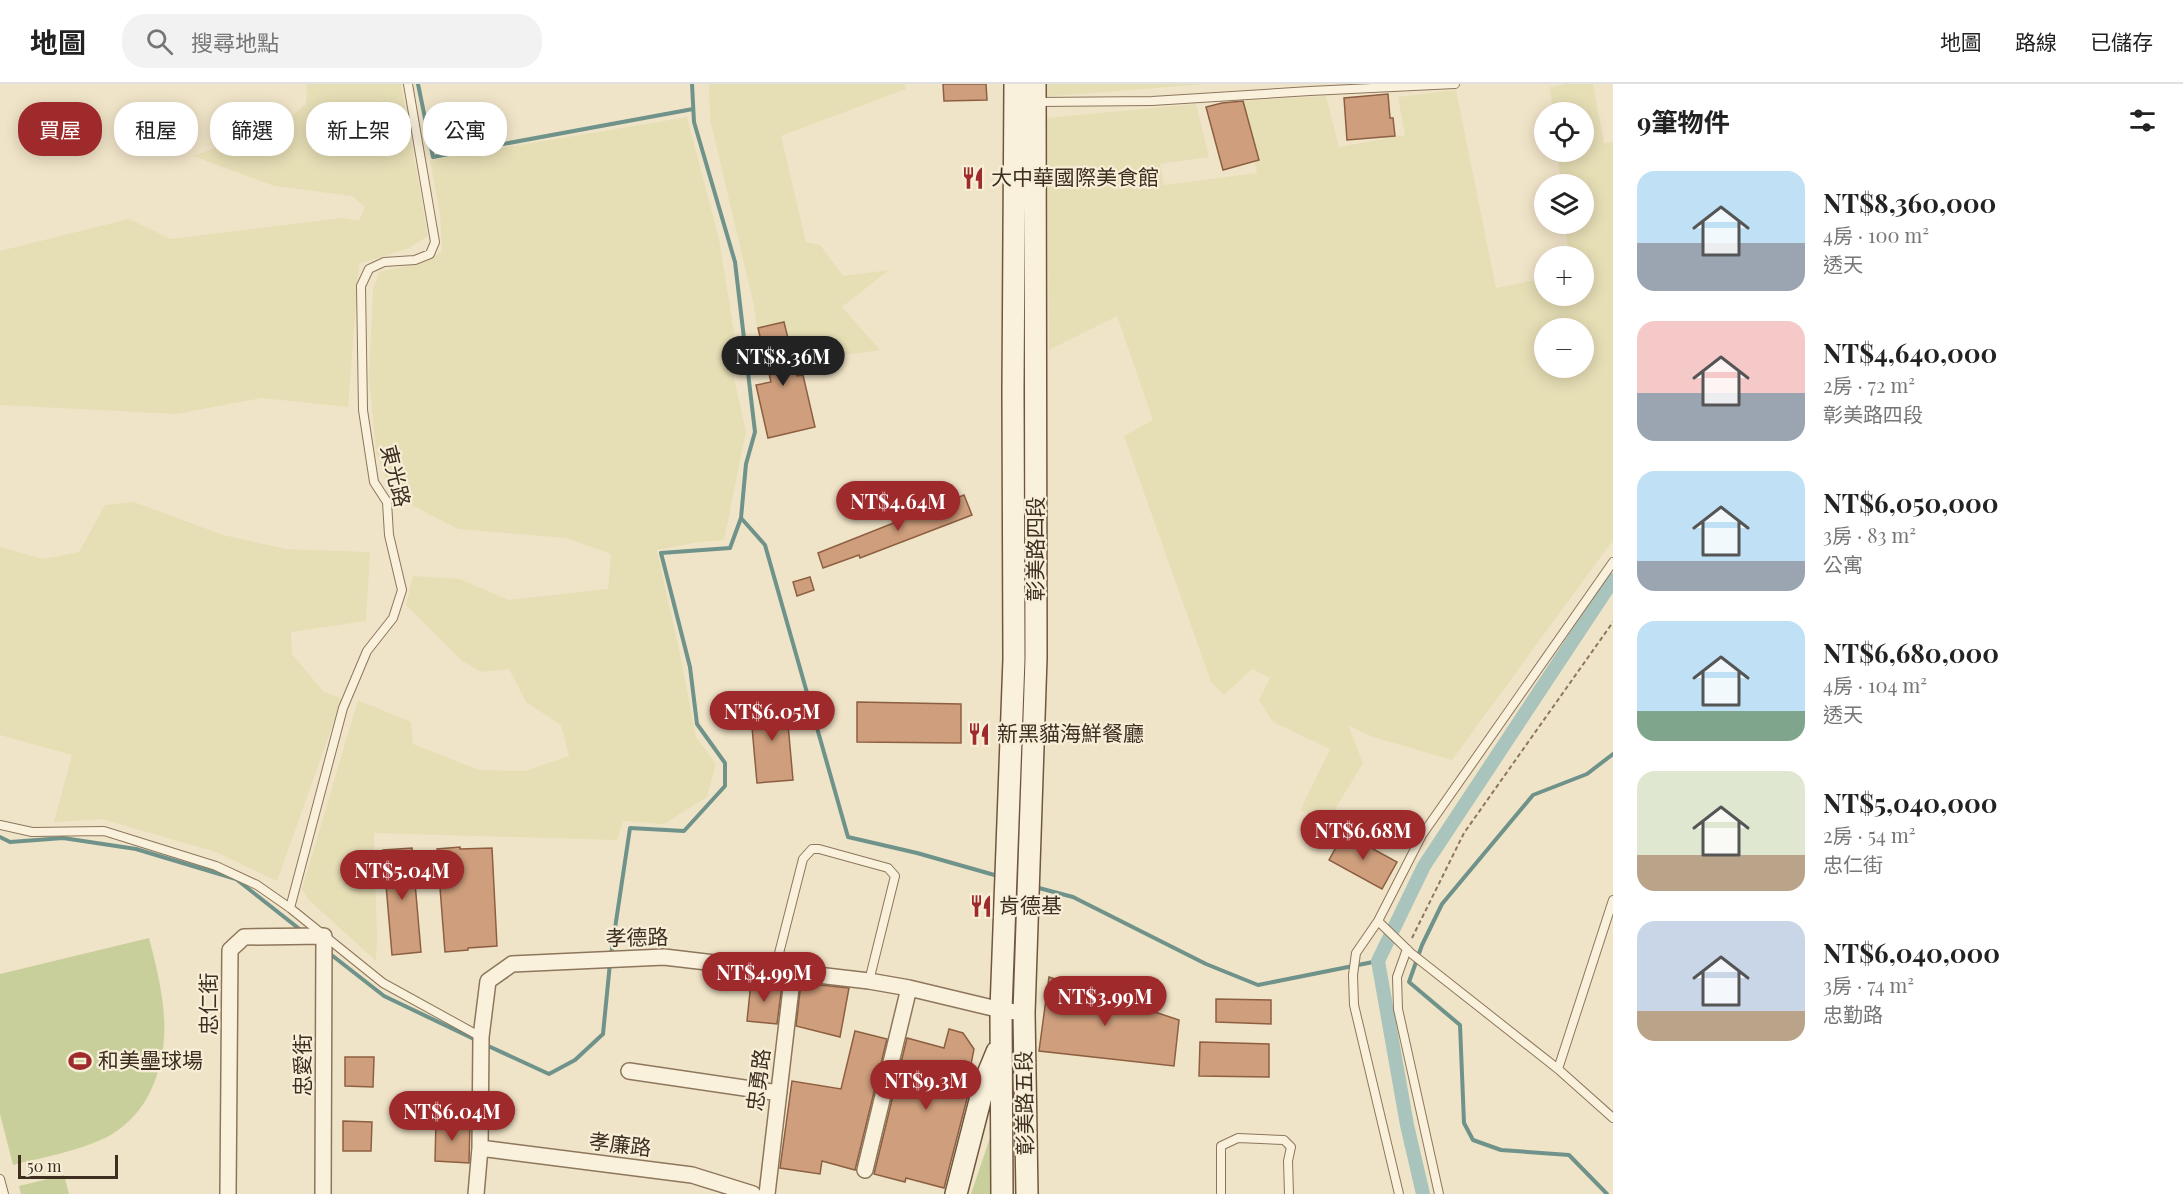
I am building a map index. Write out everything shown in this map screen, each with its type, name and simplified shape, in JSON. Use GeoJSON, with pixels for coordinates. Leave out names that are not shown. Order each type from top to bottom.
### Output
{"type":"FeatureCollection","features":[{"type":"Feature","properties":{"kind":"main road","name":"彰美路四段"},"geometry":{"type":"LineString","coordinates":[[1024,1013],[1036,658],[1037,388],[1025,93]]}},
{"type":"Feature","properties":{"kind":"main road","name":"彰美路四段"},"geometry":{"type":"LineString","coordinates":[[1001,1010],[1014,659],[1013,391],[1025,93]]}},
{"type":"Feature","properties":{"kind":"main road"},"geometry":{"type":"LineString","coordinates":[[1013,391],[1037,388]]}},
{"type":"Feature","properties":{"kind":"main road"},"geometry":{"type":"LineString","coordinates":[[1014,659],[1036,658]]}},
{"type":"Feature","properties":{"kind":"main road","name":"彰美路五段"},"geometry":{"type":"LineString","coordinates":[[1001,1010],[1002,1194]]}},
{"type":"Feature","properties":{"kind":"main road","name":"彰美路五段"},"geometry":{"type":"LineString","coordinates":[[1024,1013],[1027,1194]]}},
{"type":"Feature","properties":{"kind":"main road"},"geometry":{"type":"LineString","coordinates":[[956,1194],[985,1081],[1000,1043]]}},
{"type":"Feature","properties":{"kind":"street","name":"忠仁街"},"geometry":{"type":"LineString","coordinates":[[228,1194],[230,950],[244,937],[324,936]]}},
{"type":"Feature","properties":{"kind":"street","name":"忠愛街"},"geometry":{"type":"LineString","coordinates":[[323,1194],[324,936]]}},
{"type":"Feature","properties":{"kind":"street","name":"孝德路"},"geometry":{"type":"LineString","coordinates":[[476,1194],[480,1148],[481,1037],[488,981],[513,964],[664,957],[869,981],[1024,1013]]}},
{"type":"Feature","properties":{"kind":"street","name":"忠勇路"},"geometry":{"type":"LineString","coordinates":[[767,1194],[793,971]]}},
{"type":"Feature","properties":{"kind":"street"},"geometry":{"type":"LineString","coordinates":[[865,1170],[909,988]]}},
{"type":"Feature","properties":{"kind":"street"},"geometry":{"type":"LineString","coordinates":[[629,1071],[779,1093]]}},
{"type":"Feature","properties":{"kind":"street","name":"孝廉路"},"geometry":{"type":"LineString","coordinates":[[480,1148],[692,1175],[753,1194]]}},
{"type":"Feature","properties":{"kind":"lane","name":"東光路"},"geometry":{"type":"LineString","coordinates":[[290,908],[344,708],[367,651],[393,618],[402,590],[389,535],[387,502],[374,482],[363,410],[361,286],[369,269],[384,262],[415,260],[430,254],[435,242],[408,84]]}},
{"type":"Feature","properties":{"kind":"lane"},"geometry":{"type":"LineString","coordinates":[[1025,93],[1152,101],[1455,84]]}},
{"type":"Feature","properties":{"kind":"lane"},"geometry":{"type":"LineString","coordinates":[[1399,1194],[1354,1005],[1356,953],[1380,923],[1422,835],[1613,562]]}},
{"type":"Feature","properties":{"kind":"lane"},"geometry":{"type":"LineString","coordinates":[[0,825],[32,832],[104,831],[216,866],[257,885],[290,908],[383,983],[481,1037]]}},
{"type":"Feature","properties":{"kind":"lane"},"geometry":{"type":"LineString","coordinates":[[775,969],[803,859],[809,851],[819,849],[888,868],[895,876],[869,981]]}},
{"type":"Feature","properties":{"kind":"lane"},"geometry":{"type":"LineString","coordinates":[[1558,1069],[1613,900]]}},
{"type":"Feature","properties":{"kind":"lane"},"geometry":{"type":"LineString","coordinates":[[1380,923],[1406,948],[1558,1069],[1613,1118]]}},
{"type":"Feature","properties":{"kind":"lane"},"geometry":{"type":"LineString","coordinates":[[1406,948],[1397,977],[1398,1009],[1439,1194]]}},
{"type":"Feature","properties":{"kind":"lane"},"geometry":{"type":"LineString","coordinates":[[1221,1194],[1221,1146],[1238,1138],[1284,1140],[1291,1147],[1288,1161],[1289,1194]]}},
{"type":"Feature","properties":{"kind":"lane"},"geometry":{"type":"LineString","coordinates":[[0,1179],[4,1194]]}},
{"type":"Feature","properties":{"kind":"path"},"geometry":{"type":"LineString","coordinates":[[1406,948],[1464,833],[1613,622]]}},
{"type":"Feature","properties":{"kind":"shaded area"},"geometry":{"type":"Polygon","coordinates":[[[307,84],[401,84],[404,102],[306,102],[307,84]]]}},
{"type":"Feature","properties":{"kind":"shaded area"},"geometry":{"type":"Polygon","coordinates":[[[709,84],[904,84],[906,89],[781,136],[806,242],[820,245],[843,276],[889,270],[842,307],[880,350],[762,367],[754,306],[710,119],[709,84]]]}},
{"type":"Feature","properties":{"kind":"shaded area"},"geometry":{"type":"Polygon","coordinates":[[[1042,84],[1206,84],[1042,97],[1042,84]]]}},
{"type":"Feature","properties":{"kind":"shaded area"},"geometry":{"type":"Polygon","coordinates":[[[1566,84],[1593,84],[1604,143],[1613,142],[1613,540],[1452,760],[1373,737],[1348,725],[1363,763],[1331,816],[1300,811],[1330,749],[1273,722],[1259,700],[1270,678],[1252,669],[1224,695],[1211,682],[1124,436],[1153,420],[1117,316],[1049,350],[1047,118],[1196,104],[1209,157],[1160,164],[1164,185],[1257,173],[1242,101],[1326,96],[1339,147],[1405,135],[1398,97],[1456,90],[1496,288],[1534,280],[1534,306],[1594,306],[1594,246],[1568,246],[1566,234],[1594,234],[1594,174],[1560,174],[1558,162],[1594,162],[1594,102],[1552,102],[1550,87],[1566,84]]]}},
{"type":"Feature","properties":{"kind":"shaded area"},"geometry":{"type":"Polygon","coordinates":[[[306,104],[306,156],[411,156],[411,140],[428,236],[409,248],[359,264],[348,407],[262,398],[176,414],[0,405],[0,251],[129,219],[171,239],[342,218],[359,221],[365,207],[352,196],[274,186],[193,156],[210,150],[210,156],[294,156],[294,114],[306,104]]]}},
{"type":"Feature","properties":{"kind":"shaded area"},"geometry":{"type":"Polygon","coordinates":[[[687,117],[719,239],[739,363],[733,374],[746,431],[724,540],[657,550],[696,737],[716,764],[707,797],[664,824],[623,821],[617,840],[374,833],[376,961],[309,900],[302,889],[358,700],[411,722],[413,744],[479,770],[525,771],[569,756],[561,725],[526,702],[509,669],[482,672],[462,661],[406,605],[413,576],[460,579],[508,600],[608,589],[611,554],[567,538],[458,529],[392,495],[376,453],[369,377],[373,289],[379,272],[428,261],[442,251],[440,214],[430,160],[454,156],[507,156],[507,147],[687,117]]]}},
{"type":"Feature","properties":{"kind":"shaded area"},"geometry":{"type":"Polygon","coordinates":[[[134,502],[223,535],[286,549],[370,552],[366,621],[291,632],[292,654],[323,691],[342,699],[277,881],[216,852],[102,819],[54,822],[72,755],[0,735],[0,547],[43,559],[79,552],[105,505],[134,502]]]}},
{"type":"Feature","properties":{"kind":"green space","name":"和美壘球場"},"geometry":{"type":"Polygon","coordinates":[[[149,938],[162,998],[164,1038],[162,1058],[147,1098],[129,1121],[105,1138],[71,1151],[13,1165],[0,1114],[0,974],[149,938]]]}},
{"type":"Feature","properties":{"kind":"green space"},"geometry":{"type":"Polygon","coordinates":[[[994,1126],[995,1194],[971,1194],[994,1126]]]}},
{"type":"Feature","properties":{"kind":"green space"},"geometry":{"type":"Polygon","coordinates":[[[64,1175],[69,1194],[21,1194],[19,1186],[64,1175]]]}},
{"type":"Feature","properties":{"kind":"building"},"geometry":{"type":"Polygon","coordinates":[[[943,84],[986,84],[987,100],[944,101],[943,84]]]}},
{"type":"Feature","properties":{"kind":"building"},"geometry":{"type":"Polygon","coordinates":[[[1388,94],[1390,118],[1393,118],[1395,136],[1347,140],[1344,98],[1388,94]]]}},
{"type":"Feature","properties":{"kind":"building"},"geometry":{"type":"Polygon","coordinates":[[[1243,101],[1259,160],[1223,170],[1206,107],[1243,101]]]}},
{"type":"Feature","properties":{"kind":"building"},"geometry":{"type":"Polygon","coordinates":[[[784,322],[797,376],[803,375],[815,427],[768,438],[756,385],[771,382],[758,328],[784,322]]]}},
{"type":"Feature","properties":{"kind":"building"},"geometry":{"type":"Polygon","coordinates":[[[964,495],[972,515],[860,558],[859,555],[823,568],[818,553],[964,495]]]}},
{"type":"Feature","properties":{"kind":"building"},"geometry":{"type":"Polygon","coordinates":[[[810,577],[814,590],[797,596],[793,582],[810,577]]]}},
{"type":"Feature","properties":{"kind":"building"},"geometry":{"type":"Polygon","coordinates":[[[786,702],[793,780],[757,783],[750,705],[786,702]]]}},
{"type":"Feature","properties":{"kind":"building"},"geometry":{"type":"Polygon","coordinates":[[[857,702],[961,704],[961,743],[857,742],[857,702]]]}},
{"type":"Feature","properties":{"kind":"building"},"geometry":{"type":"Polygon","coordinates":[[[1344,833],[1397,862],[1382,889],[1329,860],[1344,833]]]}},
{"type":"Feature","properties":{"kind":"building"},"geometry":{"type":"Polygon","coordinates":[[[460,847],[460,849],[492,848],[497,946],[445,952],[437,849],[460,847]]]}},
{"type":"Feature","properties":{"kind":"building"},"geometry":{"type":"Polygon","coordinates":[[[412,848],[421,952],[392,955],[383,850],[412,848]]]}},
{"type":"Feature","properties":{"kind":"building"},"geometry":{"type":"Polygon","coordinates":[[[1049,977],[1179,1020],[1174,1066],[1039,1051],[1049,977]]]}},
{"type":"Feature","properties":{"kind":"building"},"geometry":{"type":"Polygon","coordinates":[[[751,982],[782,985],[777,1024],[747,1021],[751,982]]]}},
{"type":"Feature","properties":{"kind":"building"},"geometry":{"type":"Polygon","coordinates":[[[801,983],[849,988],[840,1037],[796,1026],[801,983]]]}},
{"type":"Feature","properties":{"kind":"building"},"geometry":{"type":"Polygon","coordinates":[[[1216,999],[1271,1000],[1271,1024],[1216,1022],[1216,999]]]}},
{"type":"Feature","properties":{"kind":"building"},"geometry":{"type":"Polygon","coordinates":[[[949,1029],[963,1033],[974,1049],[966,1090],[969,1091],[944,1188],[906,1178],[905,1182],[874,1174],[907,1038],[944,1048],[949,1029]]]}},
{"type":"Feature","properties":{"kind":"building"},"geometry":{"type":"Polygon","coordinates":[[[855,1031],[887,1039],[855,1170],[822,1161],[820,1174],[780,1168],[792,1081],[841,1089],[855,1031]]]}},
{"type":"Feature","properties":{"kind":"building"},"geometry":{"type":"Polygon","coordinates":[[[1200,1042],[1269,1044],[1269,1077],[1199,1076],[1200,1042]]]}},
{"type":"Feature","properties":{"kind":"building"},"geometry":{"type":"Polygon","coordinates":[[[345,1057],[374,1057],[373,1087],[345,1086],[345,1057]]]}},
{"type":"Feature","properties":{"kind":"building"},"geometry":{"type":"Polygon","coordinates":[[[343,1121],[372,1122],[371,1151],[343,1151],[343,1121]]]}},
{"type":"Feature","properties":{"kind":"building"},"geometry":{"type":"Polygon","coordinates":[[[436,1121],[470,1123],[469,1163],[435,1161],[436,1121]]]}},
{"type":"Feature","properties":{"kind":"waterway"},"geometry":{"type":"LineString","coordinates":[[418,84],[433,157],[693,109]]}},
{"type":"Feature","properties":{"kind":"waterway"},"geometry":{"type":"LineString","coordinates":[[692,84],[694,122],[735,262],[755,432],[746,464],[741,518],[765,545],[848,837],[917,853],[998,876]]}},
{"type":"Feature","properties":{"kind":"waterway"},"geometry":{"type":"LineString","coordinates":[[611,955],[630,828],[684,831],[725,786],[725,763],[697,724],[690,667],[661,553],[730,548],[741,518]]}},
{"type":"Feature","properties":{"kind":"waterway"},"geometry":{"type":"LineString","coordinates":[[1423,1194],[1407,1125],[1378,961],[1424,866],[1613,580]]}},
{"type":"Feature","properties":{"kind":"waterway"},"geometry":{"type":"LineString","coordinates":[[1607,1194],[1569,1155],[1501,1150],[1473,1140],[1464,1123],[1460,1025],[1409,982],[1422,945],[1442,904],[1533,795],[1587,774],[1613,754]]}},
{"type":"Feature","properties":{"kind":"waterway"},"geometry":{"type":"LineString","coordinates":[[0,837],[10,842],[63,838],[136,849],[236,879],[302,931]]}},
{"type":"Feature","properties":{"kind":"waterway"},"geometry":{"type":"LineString","coordinates":[[1035,887],[1073,897],[1206,964],[1258,985],[1378,961]]}},
{"type":"Feature","properties":{"kind":"waterway"},"geometry":{"type":"LineString","coordinates":[[329,953],[384,996],[476,1040]]}},
{"type":"Feature","properties":{"kind":"waterway"},"geometry":{"type":"LineString","coordinates":[[486,1045],[549,1074],[575,1060],[603,1034],[610,963]]}},
{"type":"Feature","properties":{"kind":"place","name":"大中華國際美食館"},"geometry":{"type":"Point","coordinates":[973,178]}},
{"type":"Feature","properties":{"kind":"place","name":"新黑貓海鮮餐廳"},"geometry":{"type":"Point","coordinates":[979,734]}},
{"type":"Feature","properties":{"kind":"place","name":"肯德基"},"geometry":{"type":"Point","coordinates":[981,906]}},
{"type":"Feature","properties":{"kind":"place","name":"和美壘球場"},"geometry":{"type":"Point","coordinates":[80,1061]}}]}
